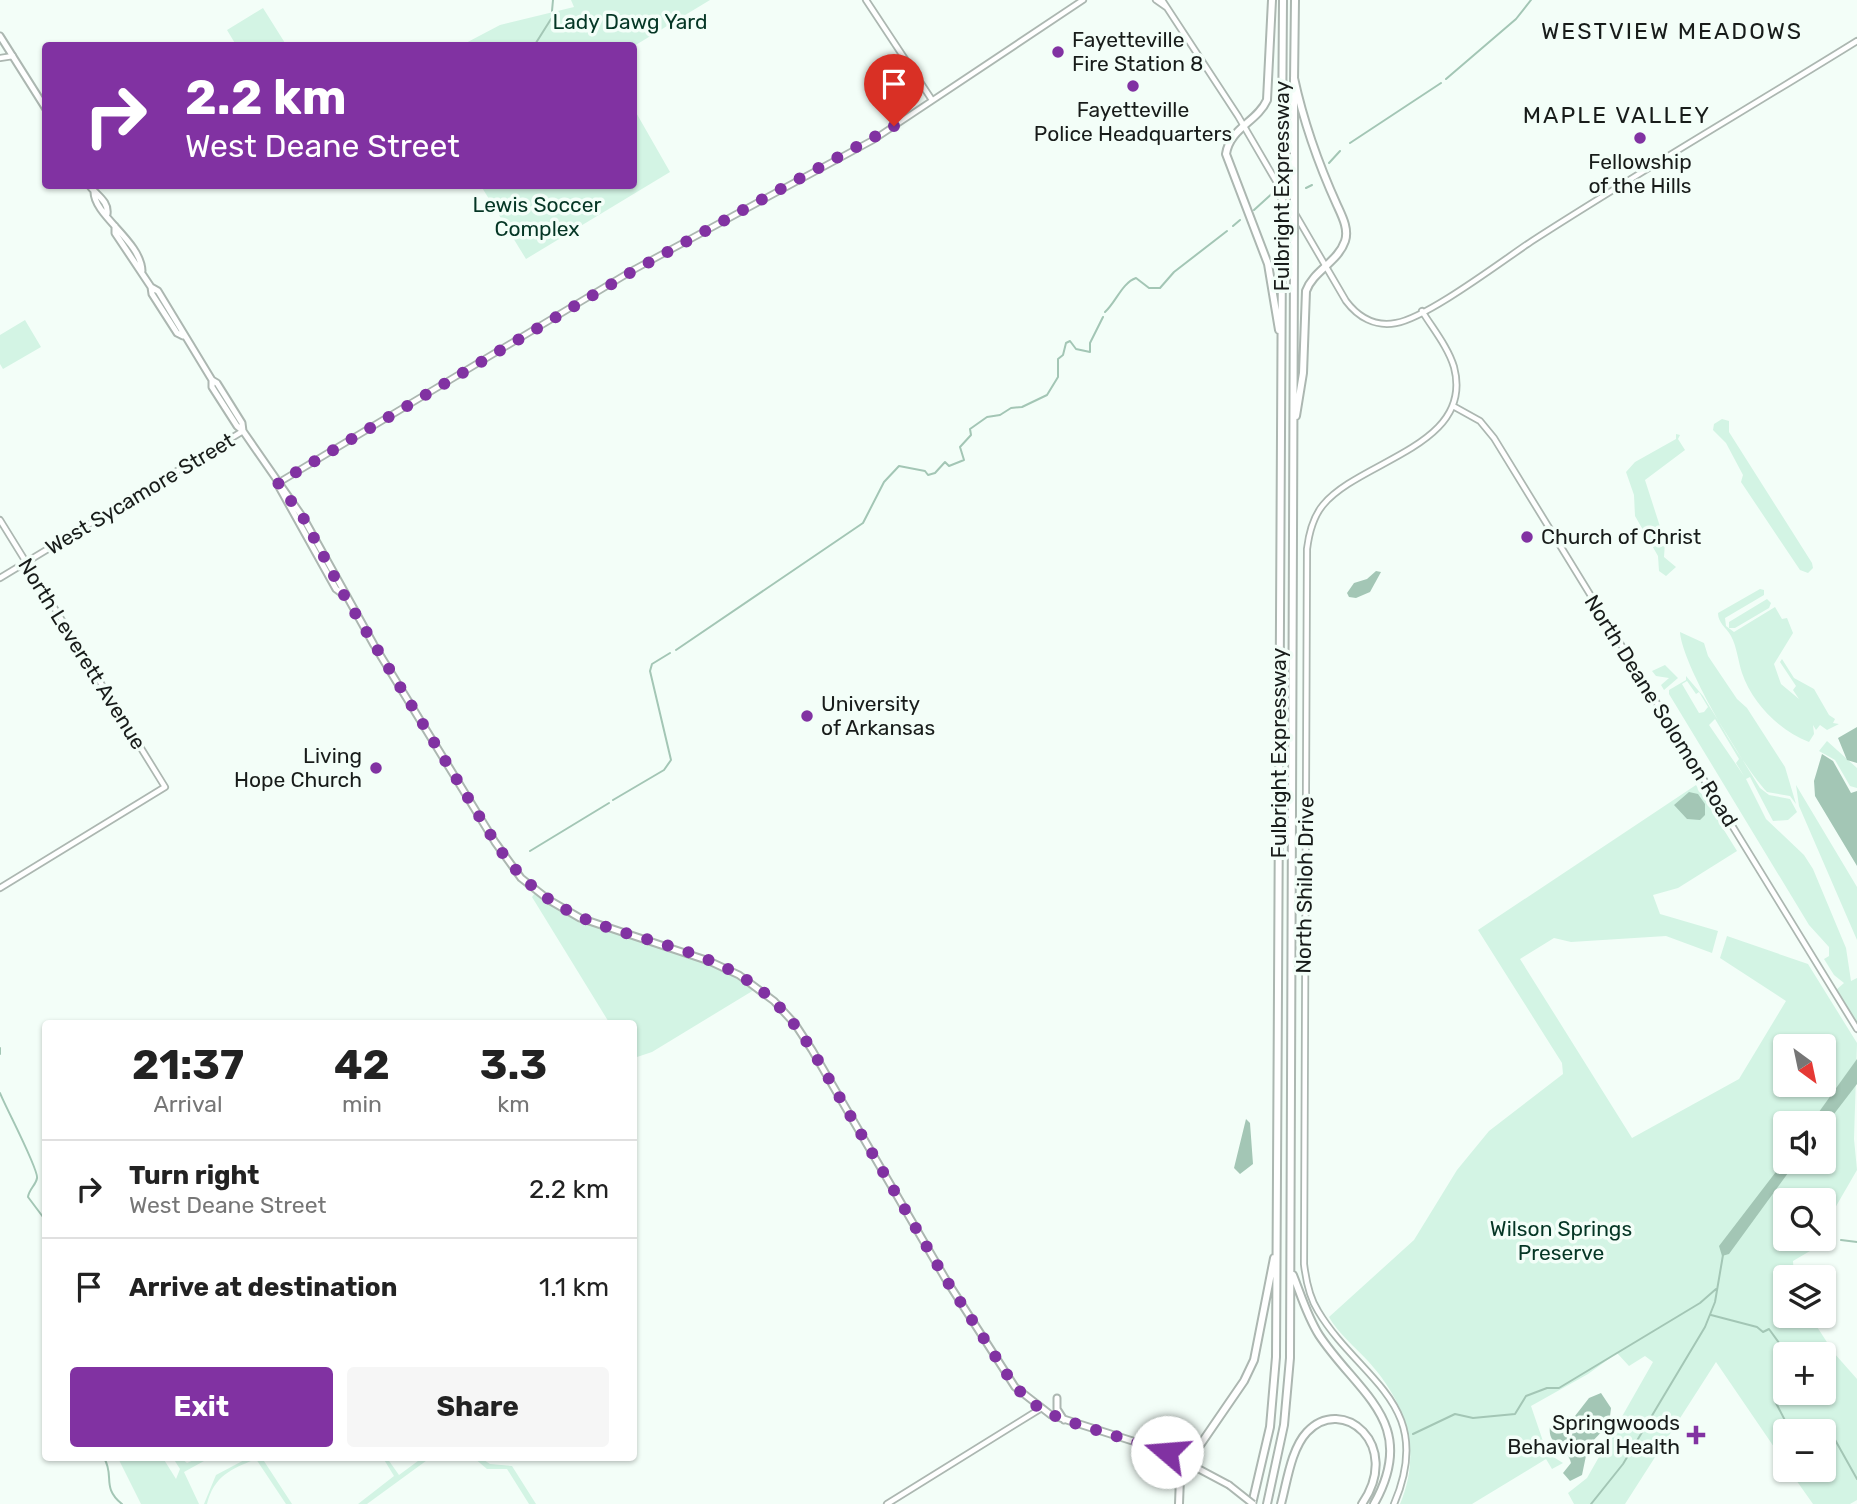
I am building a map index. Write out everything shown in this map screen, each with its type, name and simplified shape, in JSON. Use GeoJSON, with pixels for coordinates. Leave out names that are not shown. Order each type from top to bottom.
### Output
{"type":"FeatureCollection","features":[{"type":"Feature","properties":{"kind":"highway"},"geometry":{"type":"LineString","coordinates":[[1272,0],[1267,100],[1262,109],[1243,125],[1229,142],[1226,159],[1268,264],[1282,339]]}},
{"type":"Feature","properties":{"kind":"highway","name":"Fulbright Expressway"},"geometry":{"type":"LineString","coordinates":[[1253,1504],[1273,1404],[1283,0]]}},
{"type":"Feature","properties":{"kind":"highway","name":"Fulbright Expressway"},"geometry":{"type":"LineString","coordinates":[[1267,1504],[1287,1404],[1291,1270],[1295,0]]}},
{"type":"Feature","properties":{"kind":"highway"},"geometry":{"type":"LineString","coordinates":[[1293,431],[1303,373],[1304,298],[1311,280],[1342,248],[1346,230],[1310,144],[1294,78]]}},
{"type":"Feature","properties":{"kind":"highway"},"geometry":{"type":"LineString","coordinates":[[1179,1504],[1181,1477],[1188,1461],[1238,1390],[1254,1360],[1276,1245]]}},
{"type":"Feature","properties":{"kind":"highway"},"geometry":{"type":"LineString","coordinates":[[1291,1270],[1315,1327],[1373,1399],[1384,1420],[1389,1462],[1374,1504]]}},
{"type":"Feature","properties":{"kind":"highway"},"geometry":{"type":"LineString","coordinates":[[1281,1504],[1304,1436],[1318,1424],[1333,1420],[1357,1427],[1375,1449],[1376,1475],[1362,1504]]}},
{"type":"Feature","properties":{"kind":"highway"},"geometry":{"type":"LineString","coordinates":[[1181,1477],[1174,1455],[1197,1448]]}},
{"type":"Feature","properties":{"kind":"main road"},"geometry":{"type":"LineString","coordinates":[[0,36],[42,103]]}},
{"type":"Feature","properties":{"kind":"main road"},"geometry":{"type":"LineString","coordinates":[[93,189],[100,194],[108,208],[107,214],[121,230],[151,287],[158,291],[212,380],[212,387],[278,483],[282,496],[337,589],[344,595],[495,842],[521,878],[549,900],[580,918],[729,970],[759,988],[786,1013],[812,1050],[1015,1387],[1040,1409],[1064,1420],[1188,1461],[1229,1485],[1253,1504]]}},
{"type":"Feature","properties":{"kind":"main road"},"geometry":{"type":"LineString","coordinates":[[1057,1398],[1056,1409],[1064,1420]]}},
{"type":"Feature","properties":{"kind":"street"},"geometry":{"type":"LineString","coordinates":[[866,0],[932,100]]}},
{"type":"Feature","properties":{"kind":"street"},"geometry":{"type":"LineString","coordinates":[[278,483],[635,270],[866,144],[1083,0]]}},
{"type":"Feature","properties":{"kind":"street"},"geometry":{"type":"LineString","coordinates":[[1159,0],[1243,125],[1346,301],[1359,315],[1389,324],[1403,321],[1422,311],[1857,41]]}},
{"type":"Feature","properties":{"kind":"street"},"geometry":{"type":"LineString","coordinates":[[0,58],[13,56]]}},
{"type":"Feature","properties":{"kind":"street"},"geometry":{"type":"LineString","coordinates":[[1422,311],[1454,368],[1453,407]]}},
{"type":"Feature","properties":{"kind":"street","name":"North Deane Solomon Road"},"geometry":{"type":"LineString","coordinates":[[1453,407],[1480,421],[1494,438],[1857,1029]]}},
{"type":"Feature","properties":{"kind":"street","name":"North Shiloh Drive"},"geometry":{"type":"LineString","coordinates":[[1394,1504],[1402,1480],[1405,1454],[1398,1415],[1381,1384],[1318,1312],[1310,1295],[1304,1264],[1307,549],[1311,526],[1330,498],[1432,433],[1453,407]]}},
{"type":"Feature","properties":{"kind":"street","name":"West Sycamore Street"},"geometry":{"type":"LineString","coordinates":[[0,578],[65,542],[243,431]]}},
{"type":"Feature","properties":{"kind":"street","name":"North Leverett Avenue"},"geometry":{"type":"LineString","coordinates":[[0,520],[165,787],[0,888]]}},
{"type":"Feature","properties":{"kind":"street"},"geometry":{"type":"LineString","coordinates":[[887,1504],[1040,1409]]}},
{"type":"Feature","properties":{"kind":"green space","name":"Lady Dawg Yard"},"geometry":{"type":"Polygon","coordinates":[[[571,0],[710,0],[637,44],[637,42],[468,42],[500,25],[574,7],[571,0]]]}},
{"type":"Feature","properties":{"kind":"green space"},"geometry":{"type":"Polygon","coordinates":[[[263,8],[284,42],[234,42],[227,30],[263,8]]]}},
{"type":"Feature","properties":{"kind":"green space","name":"Lewis Soccer Complex"},"geometry":{"type":"Polygon","coordinates":[[[637,114],[670,172],[526,259],[483,189],[637,189],[637,114]]]}},
{"type":"Feature","properties":{"kind":"green space"},"geometry":{"type":"Polygon","coordinates":[[[25,320],[41,347],[3,369],[0,364],[0,335],[25,320]]]}},
{"type":"Feature","properties":{"kind":"green space"},"geometry":{"type":"Polygon","coordinates":[[[1722,419],[1729,421],[1729,432],[1812,563],[1813,568],[1808,573],[1800,570],[1741,482],[1743,475],[1726,443],[1713,430],[1714,424],[1722,419]]]}},
{"type":"Feature","properties":{"kind":"green space"},"geometry":{"type":"Polygon","coordinates":[[[1676,434],[1680,435],[1678,439],[1685,450],[1645,480],[1665,542],[1664,557],[1676,567],[1666,576],[1659,571],[1658,556],[1635,516],[1634,495],[1626,472],[1635,462],[1676,439],[1676,434]]]}},
{"type":"Feature","properties":{"kind":"green space"},"geometry":{"type":"Polygon","coordinates":[[[1760,589],[1764,590],[1764,595],[1725,618],[1726,626],[1734,632],[1775,607],[1782,619],[1787,618],[1793,633],[1774,664],[1781,684],[1799,699],[1793,690],[1796,686],[1780,662],[1782,659],[1794,678],[1814,689],[1829,715],[1835,719],[1833,723],[1839,724],[1827,730],[1820,725],[1816,730],[1813,725],[1814,734],[1809,742],[1788,731],[1760,705],[1742,673],[1733,640],[1719,620],[1718,613],[1760,589]]]}},
{"type":"Feature","properties":{"kind":"green space"},"geometry":{"type":"Polygon","coordinates":[[[1767,599],[1771,603],[1769,608],[1735,628],[1729,628],[1729,622],[1767,599]]]}},
{"type":"Feature","properties":{"kind":"green space"},"geometry":{"type":"Polygon","coordinates":[[[1680,632],[1704,643],[1708,656],[1737,699],[1747,708],[1785,767],[1796,804],[1790,796],[1767,792],[1756,779],[1702,691],[1683,647],[1680,632]]]}},
{"type":"Feature","properties":{"kind":"green space"},"geometry":{"type":"Polygon","coordinates":[[[1665,665],[1678,678],[1664,690],[1661,685],[1669,678],[1656,676],[1652,671],[1665,665]]]}},
{"type":"Feature","properties":{"kind":"green space"},"geometry":{"type":"Polygon","coordinates":[[[1686,676],[1703,696],[1760,788],[1769,795],[1790,799],[1797,812],[1788,820],[1773,821],[1750,777],[1746,779],[1766,819],[1804,855],[1813,869],[1846,948],[1851,981],[1857,978],[1857,1023],[1836,990],[1844,983],[1834,975],[1824,959],[1829,956],[1829,947],[1809,925],[1669,694],[1669,690],[1686,680],[1686,676]],[[1687,681],[1682,684],[1699,713],[1704,712],[1708,707],[1699,692],[1696,694],[1687,681]],[[1715,719],[1709,725],[1744,776],[1736,763],[1739,759],[1715,719]]]}},
{"type":"Feature","properties":{"kind":"green space"},"geometry":{"type":"Polygon","coordinates":[[[1827,741],[1857,768],[1857,788],[1850,786],[1835,760],[1819,751],[1827,741]]]}},
{"type":"Feature","properties":{"kind":"green space","name":"Wilson Springs Preserve"},"geometry":{"type":"Polygon","coordinates":[[[1696,785],[1737,851],[1678,888],[1653,895],[1660,914],[1718,931],[1712,953],[1666,936],[1571,942],[1554,938],[1520,959],[1632,1138],[1739,1079],[1786,1001],[1720,958],[1727,936],[1808,964],[1857,1043],[1854,1139],[1857,1170],[1836,1206],[1836,1188],[1773,1188],[1773,1251],[1810,1251],[1793,1261],[1793,1265],[1773,1265],[1773,1328],[1818,1328],[1827,1342],[1773,1342],[1773,1405],[1836,1405],[1836,1355],[1857,1379],[1857,1500],[1850,1504],[1813,1504],[1797,1482],[1836,1482],[1836,1419],[1773,1419],[1773,1445],[1716,1362],[1625,1504],[1574,1504],[1568,1493],[1587,1478],[1653,1362],[1645,1356],[1629,1366],[1617,1353],[1588,1374],[1531,1406],[1547,1453],[1563,1463],[1552,1469],[1546,1459],[1472,1504],[1400,1504],[1407,1484],[1410,1446],[1400,1410],[1381,1377],[1329,1317],[1414,1240],[1457,1170],[1489,1131],[1563,1074],[1562,1063],[1478,930],[1696,785]]]}},
{"type":"Feature","properties":{"kind":"green space"},"geometry":{"type":"Polygon","coordinates":[[[1796,785],[1857,887],[1857,940],[1799,806],[1796,785]]]}},
{"type":"Feature","properties":{"kind":"green space"},"geometry":{"type":"Polygon","coordinates":[[[535,893],[581,921],[675,950],[725,969],[754,990],[652,1052],[637,1057],[637,1020],[608,1020],[532,897],[535,893]]]}},
{"type":"Feature","properties":{"kind":"green space"},"geometry":{"type":"Polygon","coordinates":[[[120,1461],[165,1461],[176,1479],[180,1469],[175,1461],[204,1461],[184,1472],[199,1504],[141,1504],[120,1461]]]}},
{"type":"Feature","properties":{"kind":"green space"},"geometry":{"type":"Polygon","coordinates":[[[242,1461],[251,1461],[219,1480],[207,1504],[204,1504],[216,1475],[242,1461]]]}},
{"type":"Feature","properties":{"kind":"green space"},"geometry":{"type":"Polygon","coordinates":[[[257,1461],[264,1461],[292,1504],[286,1504],[257,1461]]]}},
{"type":"Feature","properties":{"kind":"green space"},"geometry":{"type":"Polygon","coordinates":[[[385,1461],[389,1461],[399,1475],[418,1461],[426,1461],[367,1504],[358,1504],[394,1476],[385,1461]]]}},
{"type":"Feature","properties":{"kind":"green space"},"geometry":{"type":"Polygon","coordinates":[[[478,1461],[512,1466],[536,1504],[529,1504],[507,1469],[487,1469],[478,1461]]]}},
{"type":"Feature","properties":{"kind":"shaded area"},"geometry":{"type":"Polygon","coordinates":[[[1376,571],[1381,572],[1370,592],[1356,598],[1349,597],[1347,593],[1354,583],[1367,579],[1376,571]]]}},
{"type":"Feature","properties":{"kind":"shaded area"},"geometry":{"type":"Polygon","coordinates":[[[1857,727],[1857,763],[1847,760],[1838,738],[1857,727]]]}},
{"type":"Feature","properties":{"kind":"shaded area"},"geometry":{"type":"Polygon","coordinates":[[[1822,754],[1833,761],[1851,793],[1857,791],[1857,866],[1815,796],[1814,781],[1822,754]]]}},
{"type":"Feature","properties":{"kind":"shaded area"},"geometry":{"type":"Polygon","coordinates":[[[1689,792],[1698,794],[1705,804],[1705,815],[1700,820],[1687,819],[1674,805],[1689,792]]]}},
{"type":"Feature","properties":{"kind":"shaded area"},"geometry":{"type":"Polygon","coordinates":[[[1857,1059],[1857,1084],[1836,1111],[1820,1111],[1830,1097],[1836,1097],[1836,1088],[1857,1059]]]}},
{"type":"Feature","properties":{"kind":"shaded area"},"geometry":{"type":"Polygon","coordinates":[[[1246,1119],[1250,1123],[1253,1164],[1240,1174],[1234,1168],[1246,1119]]]}},
{"type":"Feature","properties":{"kind":"shaded area"},"geometry":{"type":"Polygon","coordinates":[[[1774,1174],[1787,1174],[1777,1188],[1773,1188],[1773,1194],[1729,1254],[1722,1256],[1719,1246],[1774,1174]]]}},
{"type":"Feature","properties":{"kind":"shaded area"},"geometry":{"type":"Polygon","coordinates":[[[1601,1393],[1611,1408],[1609,1424],[1588,1446],[1582,1475],[1570,1481],[1563,1473],[1571,1463],[1552,1438],[1550,1427],[1557,1419],[1575,1416],[1589,1398],[1601,1393]]]}},
{"type":"Feature","properties":{"kind":"waterway"},"geometry":{"type":"LineString","coordinates":[[552,11],[553,0]]}},
{"type":"Feature","properties":{"kind":"waterway"},"geometry":{"type":"LineString","coordinates":[[1446,79],[1516,19],[1531,0]]}},
{"type":"Feature","properties":{"kind":"waterway"},"geometry":{"type":"LineString","coordinates":[[537,42],[551,19]]}},
{"type":"Feature","properties":{"kind":"waterway"},"geometry":{"type":"LineString","coordinates":[[1350,143],[1441,83]]}},
{"type":"Feature","properties":{"kind":"waterway"},"geometry":{"type":"LineString","coordinates":[[1329,163],[1340,151]]}},
{"type":"Feature","properties":{"kind":"waterway"},"geometry":{"type":"LineString","coordinates":[[1306,188],[1312,185]]}},
{"type":"Feature","properties":{"kind":"waterway"},"geometry":{"type":"LineString","coordinates":[[1254,210],[1276,190]]}},
{"type":"Feature","properties":{"kind":"waterway"},"geometry":{"type":"LineString","coordinates":[[1233,226],[1240,220]]}},
{"type":"Feature","properties":{"kind":"waterway"},"geometry":{"type":"LineString","coordinates":[[1105,312],[1131,280],[1136,278],[1149,288],[1160,288],[1174,272],[1227,231]]}},
{"type":"Feature","properties":{"kind":"waterway"},"geometry":{"type":"LineString","coordinates":[[676,650],[863,523],[884,482],[899,466],[925,471],[928,475],[935,473],[945,462],[949,466],[964,460],[960,447],[971,435],[970,429],[987,417],[1022,407],[1047,395],[1058,377],[1058,359],[1063,355],[1066,343],[1070,341],[1076,349],[1090,352],[1090,343],[1103,317]]}},
{"type":"Feature","properties":{"kind":"waterway"},"geometry":{"type":"LineString","coordinates":[[613,800],[664,770],[671,760],[650,671],[652,664],[670,653]]}},
{"type":"Feature","properties":{"kind":"waterway"},"geometry":{"type":"LineString","coordinates":[[530,851],[609,803]]}},
{"type":"Feature","properties":{"kind":"waterway"},"geometry":{"type":"LineString","coordinates":[[0,1048],[0,1054]]}},
{"type":"Feature","properties":{"kind":"waterway"},"geometry":{"type":"LineString","coordinates":[[0,1093],[36,1173],[37,1178],[28,1197],[42,1216]]}},
{"type":"Feature","properties":{"kind":"waterway"},"geometry":{"type":"LineString","coordinates":[[1841,1240],[1857,1242]]}},
{"type":"Feature","properties":{"kind":"waterway"},"geometry":{"type":"LineString","coordinates":[[1591,1504],[1623,1464],[1705,1327],[1715,1302],[1723,1255]]}},
{"type":"Feature","properties":{"kind":"waterway"},"geometry":{"type":"LineString","coordinates":[[1413,1434],[1455,1414],[1473,1418],[1515,1414],[1526,1396],[1547,1388],[1559,1388],[1700,1303],[1716,1289]]}},
{"type":"Feature","properties":{"kind":"waterway"},"geometry":{"type":"LineString","coordinates":[[1711,1315],[1757,1327],[1763,1332],[1769,1329],[1782,1347],[1782,1371],[1774,1391],[1776,1403],[1784,1419]]}},
{"type":"Feature","properties":{"kind":"waterway"},"geometry":{"type":"LineString","coordinates":[[1836,1442],[1857,1479]]}},
{"type":"Feature","properties":{"kind":"waterway"},"geometry":{"type":"LineString","coordinates":[[106,1461],[110,1487],[122,1504]]}},
{"type":"Feature","properties":{"kind":"place","name":"Fayetteville Fire Station 8"},"geometry":{"type":"Point","coordinates":[1058,52]}},
{"type":"Feature","properties":{"kind":"place","name":"Fayetteville Police Headquarters"},"geometry":{"type":"Point","coordinates":[1133,86]}},
{"type":"Feature","properties":{"kind":"place","name":"Fellowship of the Hills"},"geometry":{"type":"Point","coordinates":[1640,138]}},
{"type":"Feature","properties":{"kind":"place","name":"Church of Christ"},"geometry":{"type":"Point","coordinates":[1527,537]}},
{"type":"Feature","properties":{"kind":"place","name":"University of Arkansas"},"geometry":{"type":"Point","coordinates":[807,716]}},
{"type":"Feature","properties":{"kind":"place","name":"Living Hope Church"},"geometry":{"type":"Point","coordinates":[376,768]}},
{"type":"Feature","properties":{"kind":"place","name":"Springwoods Behavioral Health"},"geometry":{"type":"Point","coordinates":[1696,1435]}},
{"type":"Feature","properties":{"kind":"district","name":"WESTVIEW MEADOWS"},"geometry":{"type":"Point","coordinates":[1672,31]}},
{"type":"Feature","properties":{"kind":"district","name":"MAPLE VALLEY"},"geometry":{"type":"Point","coordinates":[1617,115]}},
{"type":"Feature","properties":{"kind":"route"},"geometry":{"type":"LineString","coordinates":[[894,126],[635,270],[278,483],[304,519],[342,585],[344,595],[506,860],[521,878],[557,906],[572,914],[709,961],[749,981],[774,1000],[795,1024],[812,1050],[945,1278],[1015,1387],[1051,1415],[1167,1452]]}}]}
